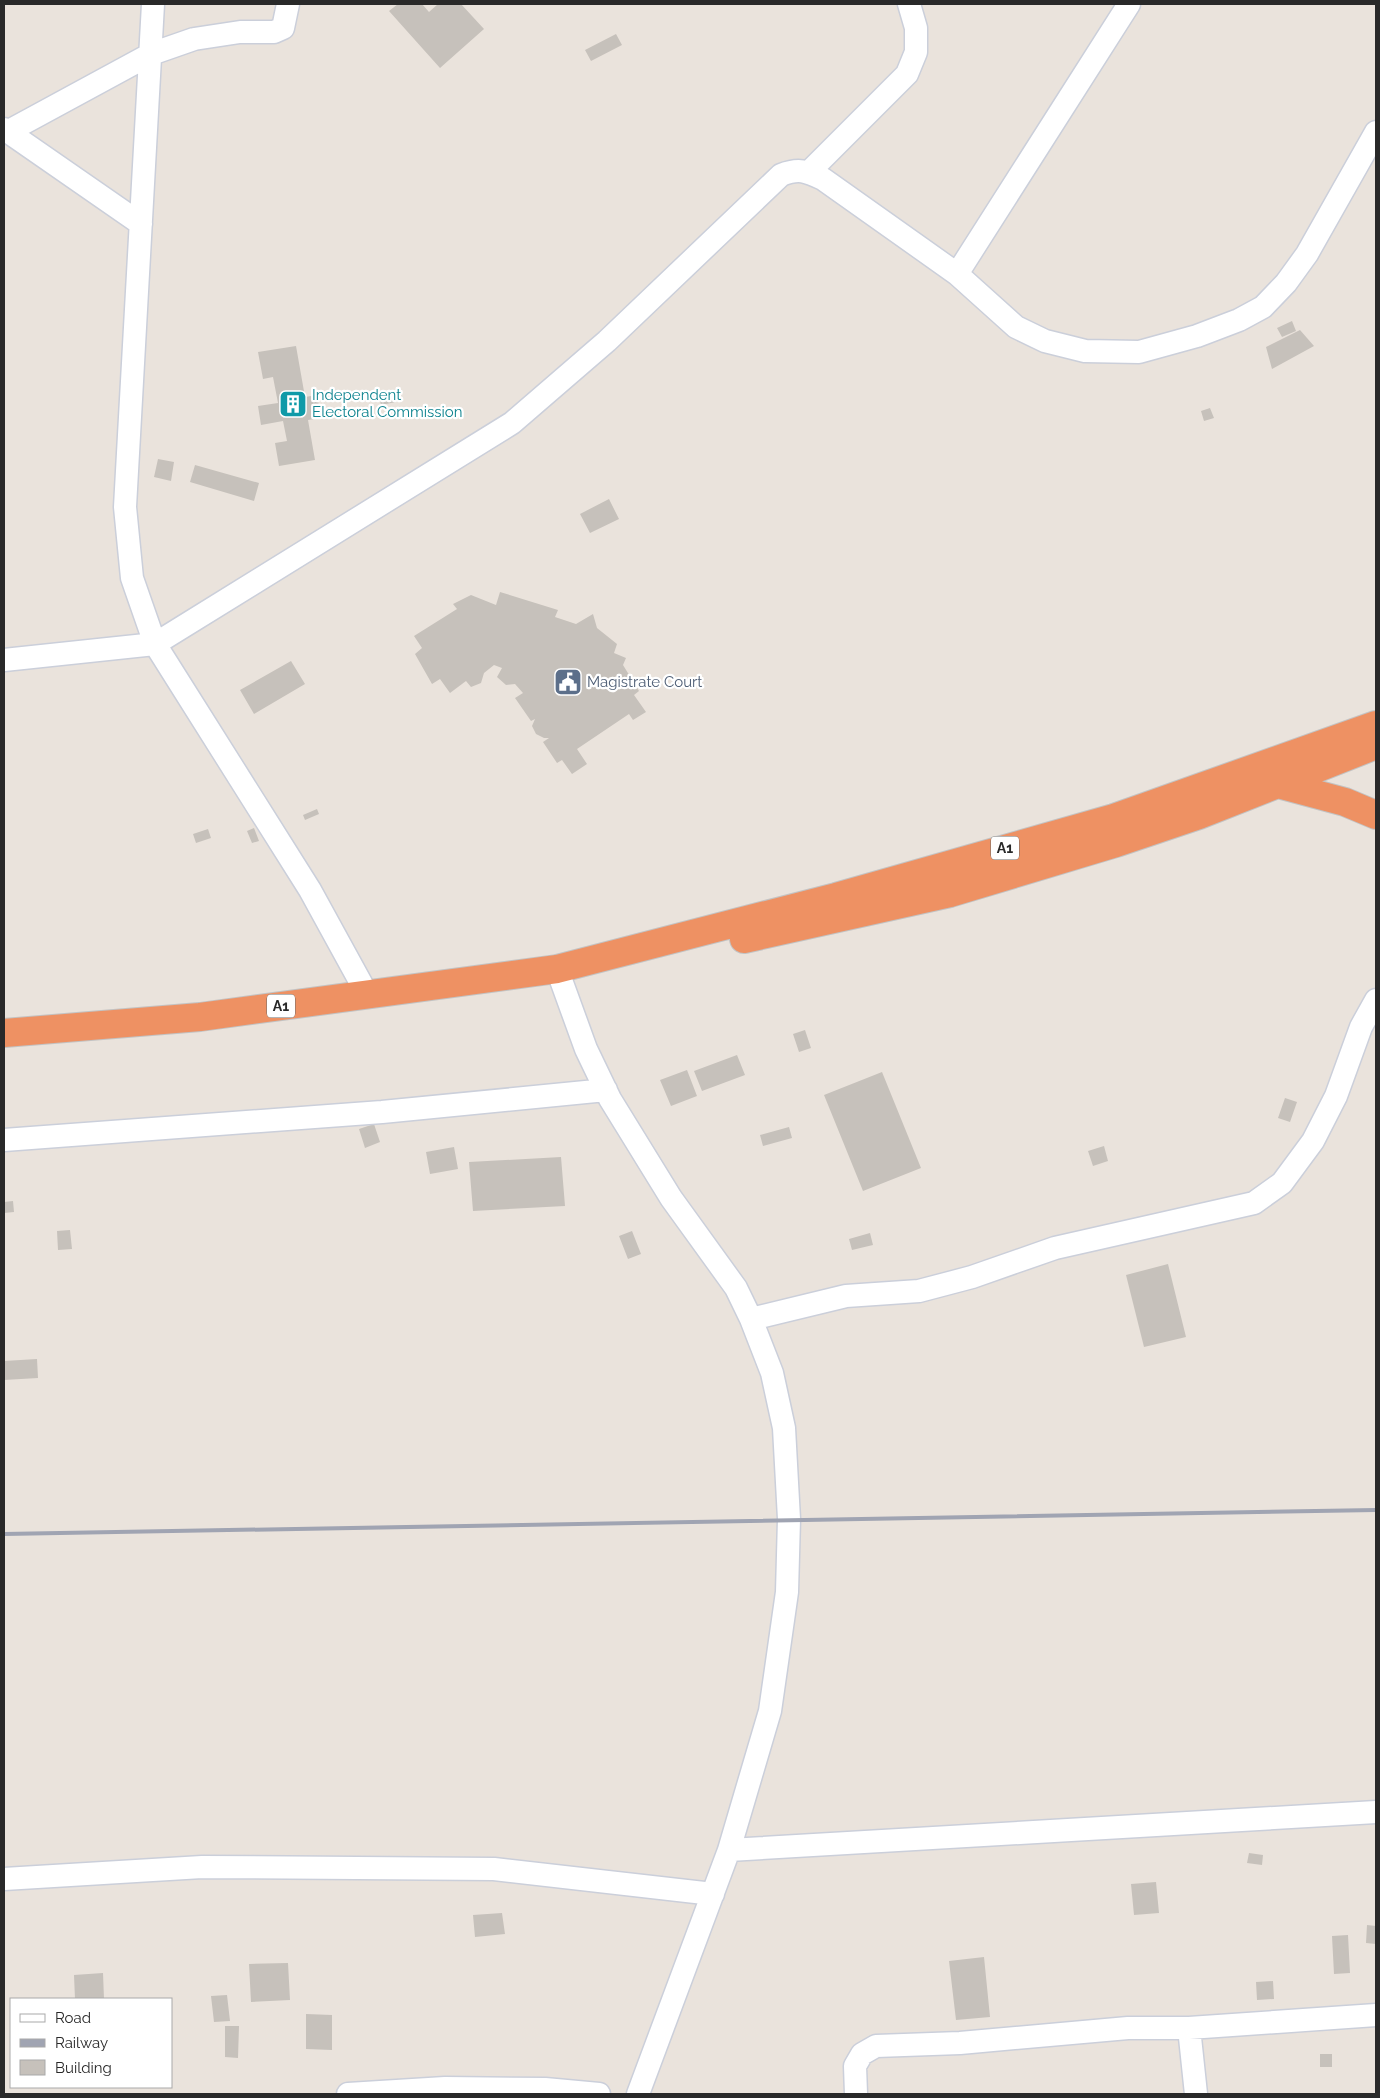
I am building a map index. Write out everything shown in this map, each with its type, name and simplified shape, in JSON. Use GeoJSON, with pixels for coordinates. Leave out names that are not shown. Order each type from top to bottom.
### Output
{"type":"FeatureCollection","features":[{"type":"Feature","properties":{"kind":"highway","name":"A1"},"geometry":{"type":"LineString","coordinates":[[4,1033],[200,1017],[557,969],[629,952],[721,926],[836,897],[1114,818],[1376,725]]}},
{"type":"Feature","properties":{"kind":"highway","name":"A1"},"geometry":{"type":"LineString","coordinates":[[629,952],[733,942],[950,893],[1116,843],[1199,815],[1376,745]]}},
{"type":"Feature","properties":{"kind":"highway"},"geometry":{"type":"LineString","coordinates":[[1278,784],[1345,802],[1376,814]]}},
{"type":"Feature","properties":{"kind":"street"},"geometry":{"type":"LineString","coordinates":[[153,4],[125,507],[132,578],[155,644],[310,890],[367,994]]}},
{"type":"Feature","properties":{"kind":"street"},"geometry":{"type":"LineString","coordinates":[[141,224],[6,130],[151,54],[194,39],[240,32],[274,32],[283,28],[288,4]]}},
{"type":"Feature","properties":{"kind":"street"},"geometry":{"type":"LineString","coordinates":[[809,172],[907,74],[916,52],[916,28],[909,4]]}},
{"type":"Feature","properties":{"kind":"street"},"geometry":{"type":"LineString","coordinates":[[957,274],[1129,4]]}},
{"type":"Feature","properties":{"kind":"street"},"geometry":{"type":"LineString","coordinates":[[4,660],[155,644],[512,422],[606,341],[781,175],[794,170],[809,172],[830,184],[957,274],[1016,327],[1044,341],[1085,352],[1139,352],[1197,336],[1239,320],[1262,306],[1286,283],[1307,254],[1376,132]]}},
{"type":"Feature","properties":{"kind":"street"},"geometry":{"type":"LineString","coordinates":[[557,969],[586,1049],[606,1090],[672,1198],[736,1288],[751,1319],[772,1373],[784,1428],[789,1519],[787,1592],[770,1711],[729,1850],[638,2094]]}},
{"type":"Feature","properties":{"kind":"street"},"geometry":{"type":"LineString","coordinates":[[751,1319],[846,1296],[919,1291],[972,1277],[1055,1248],[1254,1204],[1282,1183],[1313,1141],[1336,1096],[1361,1027],[1376,1000]]}},
{"type":"Feature","properties":{"kind":"street"},"geometry":{"type":"LineString","coordinates":[[4,1140],[382,1112],[606,1090]]}},
{"type":"Feature","properties":{"kind":"street"},"geometry":{"type":"LineString","coordinates":[[729,1850],[1376,1812]]}},
{"type":"Feature","properties":{"kind":"street"},"geometry":{"type":"LineString","coordinates":[[4,1879],[202,1867],[494,1869],[713,1894]]}},
{"type":"Feature","properties":{"kind":"street"},"geometry":{"type":"LineString","coordinates":[[856,2094],[855,2066],[869,2049],[876,2046],[960,2043],[1128,2028],[1189,2028],[1376,2016]]}},
{"type":"Feature","properties":{"kind":"street"},"geometry":{"type":"LineString","coordinates":[[1189,2028],[1196,2094]]}},
{"type":"Feature","properties":{"kind":"street"},"geometry":{"type":"LineString","coordinates":[[348,2094],[445,2088],[545,2089],[599,2094]]}},
{"type":"Feature","properties":{"kind":"building"},"geometry":{"type":"Polygon","coordinates":[[[398,4],[422,4],[429,12],[438,4],[461,4],[484,29],[440,68],[389,11],[398,4]]]}},
{"type":"Feature","properties":{"kind":"building"},"geometry":{"type":"Polygon","coordinates":[[[616,34],[622,45],[591,61],[585,50],[616,34]]]}},
{"type":"Feature","properties":{"kind":"building"},"geometry":{"type":"Polygon","coordinates":[[[1292,321],[1296,331],[1282,337],[1277,328],[1292,321]]]}},
{"type":"Feature","properties":{"kind":"building"},"geometry":{"type":"Polygon","coordinates":[[[1300,330],[1314,346],[1272,369],[1266,347],[1300,330]]]}},
{"type":"Feature","properties":{"kind":"building","name":"Independent Electoral Commission"},"geometry":{"type":"Polygon","coordinates":[[[296,346],[305,397],[317,395],[321,418],[308,420],[315,460],[279,466],[275,443],[287,441],[283,421],[261,425],[258,406],[278,403],[273,377],[263,379],[258,352],[296,346]]]}},
{"type":"Feature","properties":{"kind":"building"},"geometry":{"type":"Polygon","coordinates":[[[399,390],[401,401],[381,405],[378,393],[399,390]]]}},
{"type":"Feature","properties":{"kind":"building"},"geometry":{"type":"Polygon","coordinates":[[[1210,408],[1214,418],[1204,421],[1201,411],[1210,408]]]}},
{"type":"Feature","properties":{"kind":"building"},"geometry":{"type":"Polygon","coordinates":[[[158,459],[174,462],[171,481],[154,477],[158,459]]]}},
{"type":"Feature","properties":{"kind":"building"},"geometry":{"type":"Polygon","coordinates":[[[195,465],[259,483],[254,501],[190,482],[195,465]]]}},
{"type":"Feature","properties":{"kind":"building"},"geometry":{"type":"Polygon","coordinates":[[[609,499],[619,519],[590,533],[580,514],[609,499]]]}},
{"type":"Feature","properties":{"kind":"building","name":"Magistrate Court"},"geometry":{"type":"Polygon","coordinates":[[[500,592],[558,610],[555,617],[576,624],[593,614],[597,628],[617,644],[614,653],[626,658],[623,665],[639,691],[634,695],[646,712],[633,720],[629,714],[577,749],[587,764],[572,774],[562,760],[557,763],[543,742],[549,738],[536,734],[532,726],[535,719],[531,721],[515,698],[523,693],[515,684],[506,685],[497,677],[502,668],[494,665],[484,673],[481,683],[471,687],[466,681],[450,693],[440,679],[432,684],[415,654],[422,648],[414,636],[457,609],[453,604],[471,595],[496,605],[500,592]]]}},
{"type":"Feature","properties":{"kind":"building"},"geometry":{"type":"Polygon","coordinates":[[[291,661],[305,684],[254,714],[240,690],[291,661]]]}},
{"type":"Feature","properties":{"kind":"building"},"geometry":{"type":"Polygon","coordinates":[[[317,809],[319,814],[305,820],[303,815],[317,809]]]}},
{"type":"Feature","properties":{"kind":"building"},"geometry":{"type":"Polygon","coordinates":[[[254,828],[259,841],[252,843],[247,831],[254,828]]]}},
{"type":"Feature","properties":{"kind":"building"},"geometry":{"type":"Polygon","coordinates":[[[208,829],[211,838],[196,843],[193,834],[208,829]]]}},
{"type":"Feature","properties":{"kind":"building"},"geometry":{"type":"Polygon","coordinates":[[[805,1030],[811,1048],[799,1052],[793,1034],[805,1030]]]}},
{"type":"Feature","properties":{"kind":"building"},"geometry":{"type":"Polygon","coordinates":[[[737,1055],[745,1075],[702,1091],[694,1071],[737,1055]]]}},
{"type":"Feature","properties":{"kind":"building"},"geometry":{"type":"Polygon","coordinates":[[[687,1070],[697,1096],[671,1106],[660,1080],[687,1070]]]}},
{"type":"Feature","properties":{"kind":"building"},"geometry":{"type":"Polygon","coordinates":[[[882,1072],[921,1168],[863,1191],[824,1095],[882,1072]]]}},
{"type":"Feature","properties":{"kind":"building"},"geometry":{"type":"Polygon","coordinates":[[[1285,1098],[1297,1102],[1290,1122],[1278,1118],[1285,1098]]]}},
{"type":"Feature","properties":{"kind":"building"},"geometry":{"type":"Polygon","coordinates":[[[374,1124],[380,1142],[365,1148],[359,1129],[374,1124]]]}},
{"type":"Feature","properties":{"kind":"building"},"geometry":{"type":"Polygon","coordinates":[[[789,1127],[792,1138],[763,1146],[760,1135],[789,1127]]]}},
{"type":"Feature","properties":{"kind":"building"},"geometry":{"type":"Polygon","coordinates":[[[1104,1146],[1108,1161],[1093,1166],[1088,1151],[1104,1146]]]}},
{"type":"Feature","properties":{"kind":"building"},"geometry":{"type":"Polygon","coordinates":[[[454,1147],[458,1169],[430,1174],[426,1152],[454,1147]]]}},
{"type":"Feature","properties":{"kind":"building"},"geometry":{"type":"Polygon","coordinates":[[[561,1157],[565,1206],[473,1211],[469,1162],[561,1157]]]}},
{"type":"Feature","properties":{"kind":"building"},"geometry":{"type":"Polygon","coordinates":[[[13,1201],[14,1212],[4,1213],[4,1202],[13,1201]]]}},
{"type":"Feature","properties":{"kind":"building"},"geometry":{"type":"Polygon","coordinates":[[[70,1230],[72,1249],[58,1250],[57,1231],[70,1230]]]}},
{"type":"Feature","properties":{"kind":"building"},"geometry":{"type":"Polygon","coordinates":[[[632,1231],[641,1254],[628,1259],[619,1236],[632,1231]]]}},
{"type":"Feature","properties":{"kind":"building"},"geometry":{"type":"Polygon","coordinates":[[[870,1233],[873,1245],[852,1250],[849,1239],[870,1233]]]}},
{"type":"Feature","properties":{"kind":"building"},"geometry":{"type":"Polygon","coordinates":[[[1168,1264],[1186,1337],[1144,1347],[1126,1275],[1168,1264]]]}},
{"type":"Feature","properties":{"kind":"building"},"geometry":{"type":"Polygon","coordinates":[[[37,1359],[38,1378],[4,1380],[4,1361],[37,1359]]]}},
{"type":"Feature","properties":{"kind":"building"},"geometry":{"type":"Polygon","coordinates":[[[1249,1853],[1263,1855],[1262,1865],[1247,1863],[1249,1853]]]}},
{"type":"Feature","properties":{"kind":"building"},"geometry":{"type":"Polygon","coordinates":[[[1156,1882],[1159,1913],[1134,1915],[1131,1884],[1156,1882]]]}},
{"type":"Feature","properties":{"kind":"building"},"geometry":{"type":"Polygon","coordinates":[[[502,1913],[505,1934],[475,1937],[473,1915],[502,1913]]]}},
{"type":"Feature","properties":{"kind":"building"},"geometry":{"type":"Polygon","coordinates":[[[1367,1925],[1376,1926],[1376,1944],[1366,1943],[1367,1925]]]}},
{"type":"Feature","properties":{"kind":"building"},"geometry":{"type":"Polygon","coordinates":[[[1348,1935],[1350,1973],[1334,1974],[1332,1936],[1348,1935]]]}},
{"type":"Feature","properties":{"kind":"building"},"geometry":{"type":"Polygon","coordinates":[[[984,1957],[990,2017],[956,2020],[949,1961],[984,1957]]]}},
{"type":"Feature","properties":{"kind":"building"},"geometry":{"type":"Polygon","coordinates":[[[288,1963],[290,2000],[251,2002],[249,1964],[288,1963]]]}},
{"type":"Feature","properties":{"kind":"building"},"geometry":{"type":"Polygon","coordinates":[[[103,1973],[104,1998],[75,1998],[74,1975],[103,1973]]]}},
{"type":"Feature","properties":{"kind":"building"},"geometry":{"type":"Polygon","coordinates":[[[1273,1981],[1274,1999],[1257,2000],[1256,1982],[1273,1981]]]}},
{"type":"Feature","properties":{"kind":"building"},"geometry":{"type":"Polygon","coordinates":[[[227,1995],[230,2021],[214,2022],[211,1996],[227,1995]]]}},
{"type":"Feature","properties":{"kind":"building"},"geometry":{"type":"Polygon","coordinates":[[[306,2014],[332,2015],[332,2050],[306,2049],[306,2014]]]}},
{"type":"Feature","properties":{"kind":"building"},"geometry":{"type":"Polygon","coordinates":[[[225,2026],[239,2026],[238,2058],[225,2057],[225,2026]]]}},
{"type":"Feature","properties":{"kind":"building"},"geometry":{"type":"Polygon","coordinates":[[[1320,2054],[1332,2054],[1332,2067],[1320,2067],[1320,2054]]]}},
{"type":"Feature","properties":{"kind":"railway"},"geometry":{"type":"LineString","coordinates":[[4,1534],[1376,1510]]}},
{"type":"Feature","properties":{"kind":"place","name":"Independent Electoral Commission"},"geometry":{"type":"Point","coordinates":[293,404]}},
{"type":"Feature","properties":{"kind":"place","name":"Magistrate Court"},"geometry":{"type":"Point","coordinates":[568,682]}}]}
